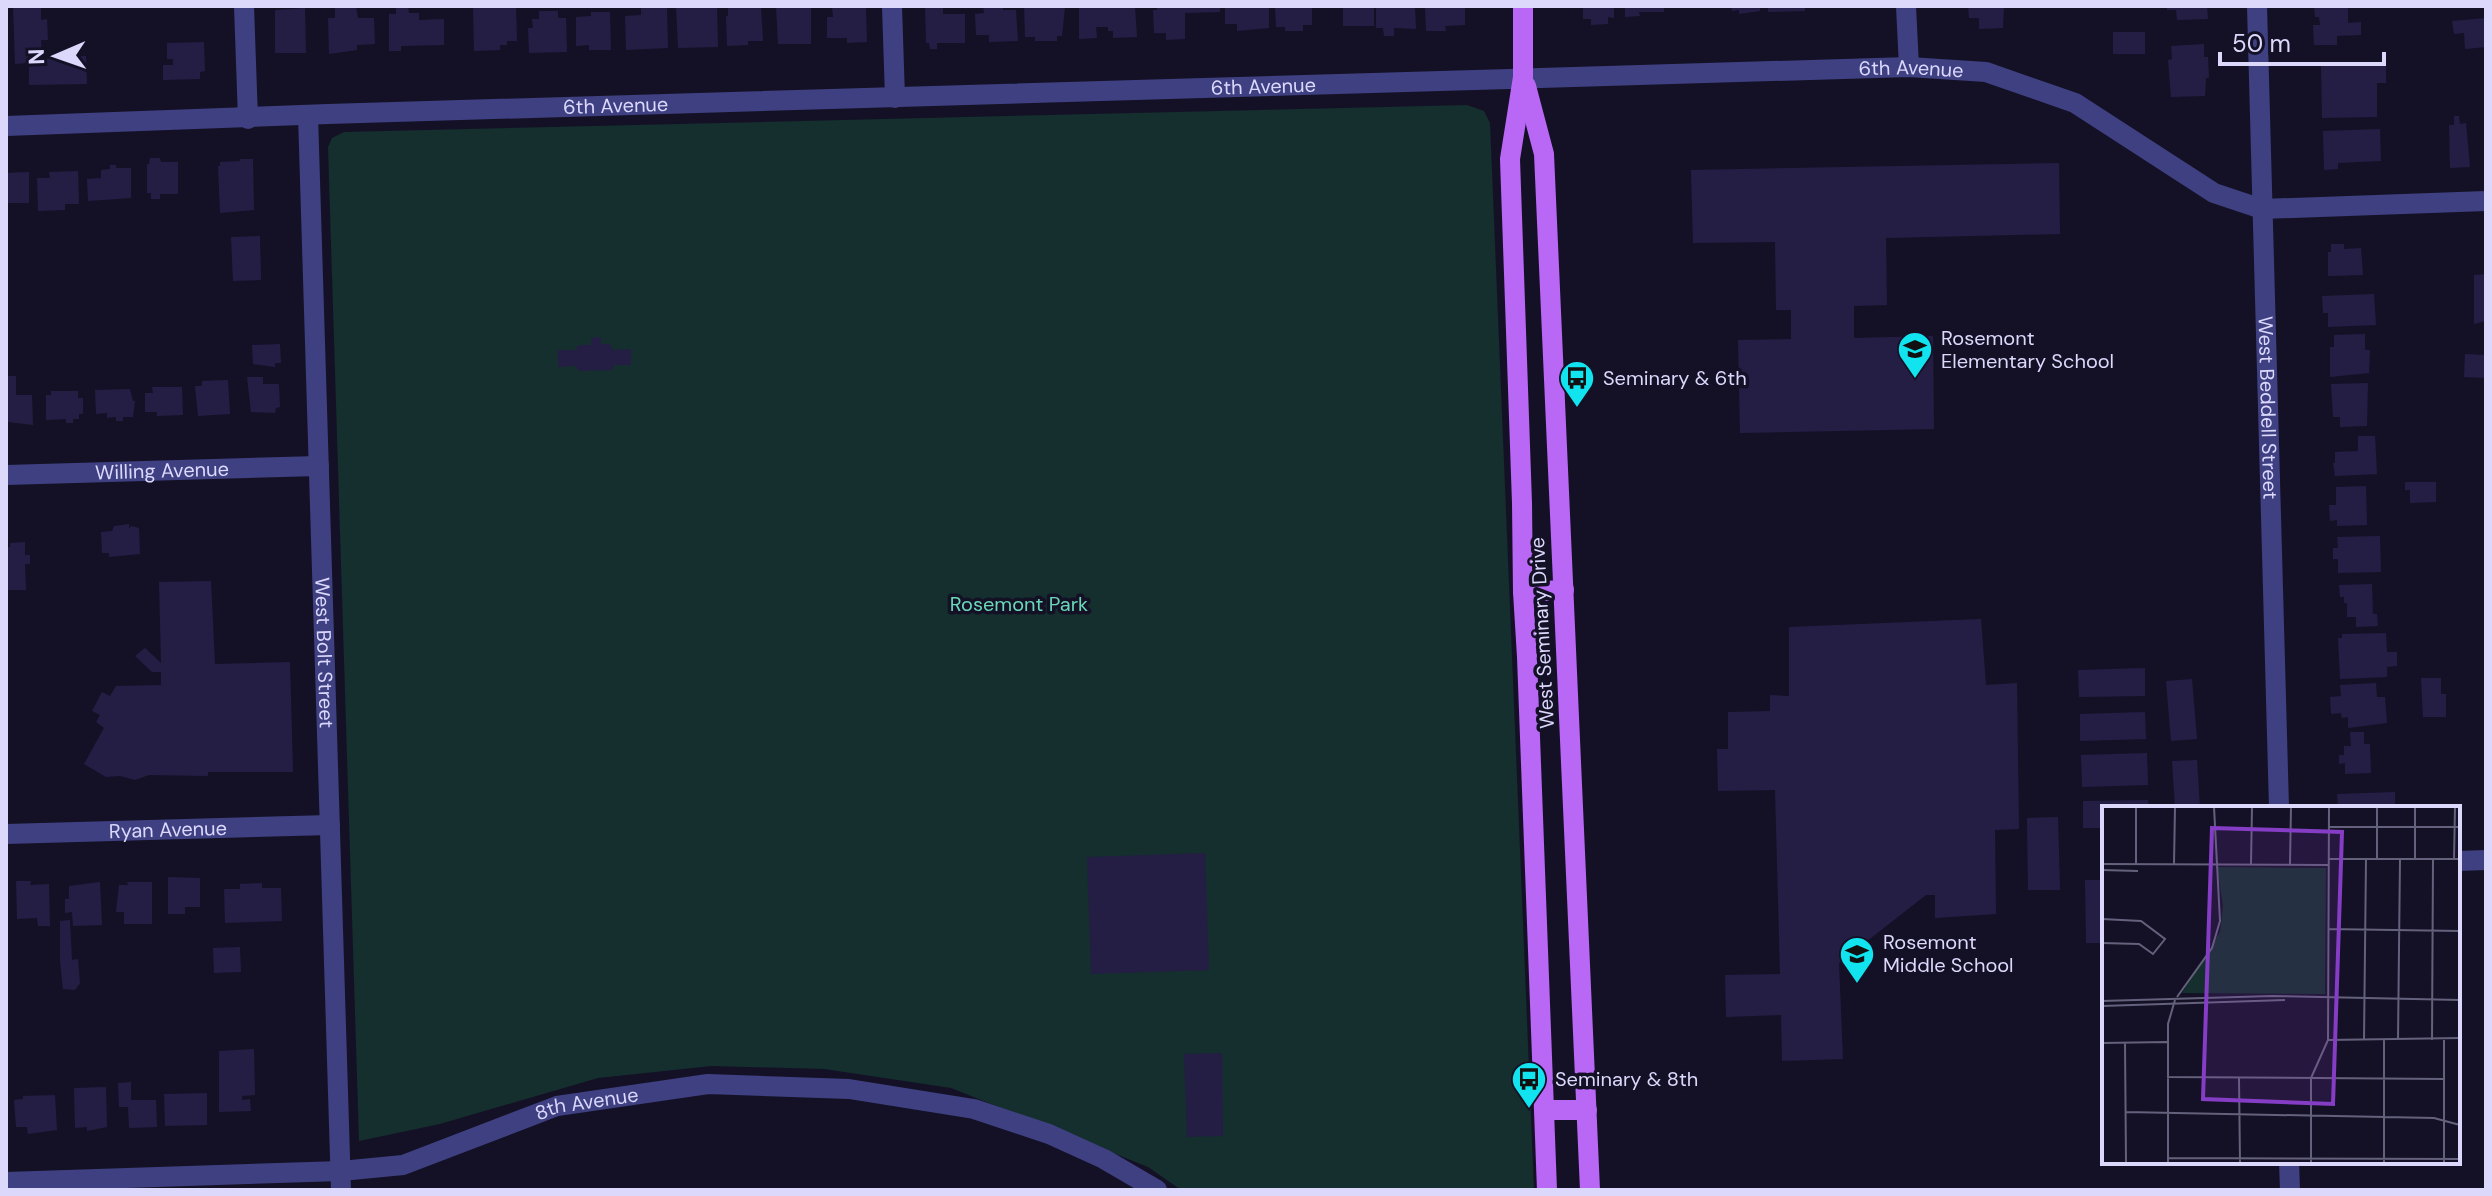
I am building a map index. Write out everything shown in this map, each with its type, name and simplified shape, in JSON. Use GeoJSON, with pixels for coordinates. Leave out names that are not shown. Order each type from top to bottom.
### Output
{"type":"FeatureCollection","features":[{"type":"Feature","properties":{"kind":"main road","name":"West Seminary Drive"},"geometry":{"type":"LineString","coordinates":[[1523,6],[1523,77],[1510,159],[1523,592],[1547,1190]]}},
{"type":"Feature","properties":{"kind":"main road","name":"West Seminary Drive"},"geometry":{"type":"LineString","coordinates":[[1523,77],[1544,154],[1590,1190]]}},
{"type":"Feature","properties":{"kind":"main road"},"geometry":{"type":"LineString","coordinates":[[1523,592],[1564,590]]}},
{"type":"Feature","properties":{"kind":"main road"},"geometry":{"type":"LineString","coordinates":[[1544,1110],[1587,1110]]}},
{"type":"Feature","properties":{"kind":"street"},"geometry":{"type":"LineString","coordinates":[[244,6],[248,119]]}},
{"type":"Feature","properties":{"kind":"street"},"geometry":{"type":"LineString","coordinates":[[892,6],[895,98]]}},
{"type":"Feature","properties":{"kind":"street"},"geometry":{"type":"LineString","coordinates":[[1906,6],[1909,67]]}},
{"type":"Feature","properties":{"kind":"street","name":"West Beddell Street"},"geometry":{"type":"LineString","coordinates":[[2257,6],[2279,806]]}},
{"type":"Feature","properties":{"kind":"street","name":"6th Avenue"},"geometry":{"type":"LineString","coordinates":[[6,126],[1909,67],[1986,72],[2075,103],[2214,193],[2262,209],[2486,201]]}},
{"type":"Feature","properties":{"kind":"street","name":"West Bolt Street"},"geometry":{"type":"LineString","coordinates":[[308,115],[341,1180]]}},
{"type":"Feature","properties":{"kind":"street","name":"Willing Avenue"},"geometry":{"type":"LineString","coordinates":[[6,475],[319,466]]}},
{"type":"Feature","properties":{"kind":"street","name":"Ryan Avenue"},"geometry":{"type":"LineString","coordinates":[[6,834],[330,825]]}},
{"type":"Feature","properties":{"kind":"street"},"geometry":{"type":"LineString","coordinates":[[2460,861],[2486,860]]}},
{"type":"Feature","properties":{"kind":"street","name":"8th Avenue"},"geometry":{"type":"LineString","coordinates":[[6,1182],[341,1180],[403,1165],[557,1106],[708,1084],[849,1089],[974,1109],[1049,1134],[1104,1159],[1157,1190]]}},
{"type":"Feature","properties":{"kind":"street"},"geometry":{"type":"LineString","coordinates":[[2289,1164],[2290,1190]]}},
{"type":"Feature","properties":{"kind":"green space","name":"Rosemont Park"},"geometry":{"type":"Polygon","coordinates":[[[1467,105],[1484,111],[1490,123],[1534,1190],[1181,1190],[1148,1167],[951,1088],[824,1069],[712,1066],[598,1078],[440,1124],[359,1141],[328,147],[332,138],[344,132],[1467,105]]]}},
{"type":"Feature","properties":{"kind":"building"},"geometry":{"type":"Polygon","coordinates":[[[13,6],[41,6],[41,20],[47,19],[48,40],[41,40],[42,58],[86,56],[87,84],[29,85],[29,63],[15,64],[13,6]]]}},
{"type":"Feature","properties":{"kind":"building"},"geometry":{"type":"Polygon","coordinates":[[[396,6],[408,6],[409,13],[419,13],[419,20],[444,19],[444,45],[401,46],[401,51],[389,51],[389,14],[396,14],[396,6]]]}},
{"type":"Feature","properties":{"kind":"building"},"geometry":{"type":"Polygon","coordinates":[[[516,6],[517,41],[507,41],[507,45],[500,45],[500,50],[474,51],[473,7],[516,6]]]}},
{"type":"Feature","properties":{"kind":"building"},"geometry":{"type":"Polygon","coordinates":[[[676,6],[717,6],[718,47],[678,48],[676,6]]]}},
{"type":"Feature","properties":{"kind":"building"},"geometry":{"type":"Polygon","coordinates":[[[728,6],[761,6],[763,41],[727,46],[728,6]]]}},
{"type":"Feature","properties":{"kind":"building"},"geometry":{"type":"Polygon","coordinates":[[[776,6],[811,6],[811,44],[778,44],[776,6]]]}},
{"type":"Feature","properties":{"kind":"building"},"geometry":{"type":"Polygon","coordinates":[[[866,6],[867,42],[847,43],[847,38],[827,38],[827,17],[833,17],[832,7],[866,6]]]}},
{"type":"Feature","properties":{"kind":"building"},"geometry":{"type":"Polygon","coordinates":[[[925,6],[943,6],[943,14],[965,14],[965,43],[937,43],[937,49],[930,49],[929,43],[926,43],[925,6]]]}},
{"type":"Feature","properties":{"kind":"building"},"geometry":{"type":"Polygon","coordinates":[[[983,6],[1003,6],[1003,10],[1016,10],[1018,41],[989,42],[989,35],[976,35],[975,14],[984,13],[983,6]]]}},
{"type":"Feature","properties":{"kind":"building"},"geometry":{"type":"Polygon","coordinates":[[[1079,6],[1135,6],[1137,37],[1113,38],[1113,31],[1108,31],[1108,27],[1096,27],[1097,38],[1079,39],[1079,6]]]}},
{"type":"Feature","properties":{"kind":"building"},"geometry":{"type":"Polygon","coordinates":[[[1157,6],[1220,6],[1220,12],[1185,13],[1185,39],[1166,40],[1166,33],[1154,33],[1153,10],[1157,10],[1157,6]]]}},
{"type":"Feature","properties":{"kind":"building"},"geometry":{"type":"Polygon","coordinates":[[[1225,6],[1269,6],[1269,28],[1237,31],[1237,24],[1225,24],[1225,6]]]}},
{"type":"Feature","properties":{"kind":"building"},"geometry":{"type":"Polygon","coordinates":[[[1275,6],[1312,6],[1312,25],[1303,25],[1303,31],[1285,31],[1285,27],[1276,27],[1275,6]]]}},
{"type":"Feature","properties":{"kind":"building"},"geometry":{"type":"Polygon","coordinates":[[[1343,6],[1374,6],[1374,26],[1343,26],[1343,6]]]}},
{"type":"Feature","properties":{"kind":"building"},"geometry":{"type":"Polygon","coordinates":[[[1376,6],[1415,6],[1416,29],[1394,28],[1394,36],[1384,36],[1383,28],[1376,28],[1376,6]]]}},
{"type":"Feature","properties":{"kind":"building"},"geometry":{"type":"Polygon","coordinates":[[[1425,6],[1465,6],[1465,25],[1445,26],[1446,31],[1426,31],[1425,6]]]}},
{"type":"Feature","properties":{"kind":"building"},"geometry":{"type":"Polygon","coordinates":[[[1583,6],[1614,6],[1614,18],[1608,17],[1608,24],[1591,25],[1591,19],[1583,19],[1583,6]]]}},
{"type":"Feature","properties":{"kind":"building"},"geometry":{"type":"Polygon","coordinates":[[[1625,6],[1664,6],[1664,12],[1639,12],[1640,16],[1625,17],[1625,6]]]}},
{"type":"Feature","properties":{"kind":"building"},"geometry":{"type":"Polygon","coordinates":[[[1731,6],[1760,6],[1760,11],[1739,14],[1739,10],[1732,11],[1731,6]]]}},
{"type":"Feature","properties":{"kind":"building"},"geometry":{"type":"Polygon","coordinates":[[[1768,6],[1805,6],[1805,11],[1768,12],[1768,6]]]}},
{"type":"Feature","properties":{"kind":"building"},"geometry":{"type":"Polygon","coordinates":[[[1968,6],[2004,6],[2003,28],[1979,29],[1979,18],[1969,18],[1968,6]]]}},
{"type":"Feature","properties":{"kind":"building"},"geometry":{"type":"Polygon","coordinates":[[[2167,6],[2207,6],[2208,19],[2177,20],[2176,10],[2167,10],[2167,6]]]}},
{"type":"Feature","properties":{"kind":"building"},"geometry":{"type":"Polygon","coordinates":[[[2314,6],[2348,6],[2348,23],[2361,22],[2361,35],[2337,36],[2337,45],[2314,45],[2313,25],[2320,25],[2314,6]]]}},
{"type":"Feature","properties":{"kind":"building"},"geometry":{"type":"Polygon","coordinates":[[[335,7],[356,7],[358,18],[374,18],[375,44],[357,45],[357,50],[329,54],[328,18],[335,18],[335,7]]]}},
{"type":"Feature","properties":{"kind":"building"},"geometry":{"type":"Polygon","coordinates":[[[667,7],[668,48],[626,50],[625,16],[641,15],[641,8],[667,7]]]}},
{"type":"Feature","properties":{"kind":"building"},"geometry":{"type":"Polygon","coordinates":[[[1024,7],[1065,7],[1062,36],[1057,36],[1057,41],[1035,41],[1035,37],[1025,37],[1024,7]]]}},
{"type":"Feature","properties":{"kind":"building"},"geometry":{"type":"Polygon","coordinates":[[[305,8],[306,53],[275,53],[275,10],[305,8]]]}},
{"type":"Feature","properties":{"kind":"building"},"geometry":{"type":"Polygon","coordinates":[[[539,11],[558,11],[558,18],[566,18],[567,52],[529,53],[528,28],[533,28],[532,19],[539,19],[539,11]]]}},
{"type":"Feature","properties":{"kind":"building"},"geometry":{"type":"Polygon","coordinates":[[[591,12],[610,12],[611,50],[589,50],[589,45],[576,46],[576,17],[591,16],[591,12]]]}},
{"type":"Feature","properties":{"kind":"building"},"geometry":{"type":"Polygon","coordinates":[[[2486,18],[2486,47],[2465,49],[2464,33],[2454,34],[2452,21],[2486,18]]]}},
{"type":"Feature","properties":{"kind":"building"},"geometry":{"type":"Polygon","coordinates":[[[2113,32],[2145,32],[2145,54],[2113,54],[2113,32]]]}},
{"type":"Feature","properties":{"kind":"building"},"geometry":{"type":"Polygon","coordinates":[[[204,42],[205,71],[200,72],[200,79],[163,80],[163,65],[173,65],[173,59],[167,59],[167,43],[204,42]]]}},
{"type":"Feature","properties":{"kind":"building"},"geometry":{"type":"Polygon","coordinates":[[[2204,44],[2209,78],[2206,78],[2205,96],[2171,97],[2168,60],[2172,59],[2171,46],[2204,44]]]}},
{"type":"Feature","properties":{"kind":"building"},"geometry":{"type":"Polygon","coordinates":[[[2386,65],[2386,83],[2377,83],[2377,117],[2322,118],[2321,66],[2386,65]]]}},
{"type":"Feature","properties":{"kind":"building"},"geometry":{"type":"Polygon","coordinates":[[[2454,116],[2459,116],[2460,124],[2466,123],[2470,167],[2450,168],[2449,125],[2454,125],[2454,116]]]}},
{"type":"Feature","properties":{"kind":"building"},"geometry":{"type":"Polygon","coordinates":[[[2380,129],[2381,161],[2338,163],[2338,169],[2324,170],[2323,131],[2380,129]]]}},
{"type":"Feature","properties":{"kind":"building"},"geometry":{"type":"Polygon","coordinates":[[[150,158],[160,158],[161,162],[178,162],[178,194],[160,194],[160,199],[151,199],[151,193],[147,193],[147,164],[150,158]]]}},
{"type":"Feature","properties":{"kind":"building"},"geometry":{"type":"Polygon","coordinates":[[[253,159],[254,210],[220,213],[218,166],[220,162],[253,159]]]}},
{"type":"Feature","properties":{"kind":"building"},"geometry":{"type":"Polygon","coordinates":[[[2059,163],[2060,234],[1886,238],[1887,305],[1854,306],[1854,338],[1933,336],[1934,429],[1740,433],[1738,340],[1791,339],[1791,310],[1776,310],[1775,242],[1693,243],[1691,170],[2059,163]]]}},
{"type":"Feature","properties":{"kind":"building"},"geometry":{"type":"Polygon","coordinates":[[[110,165],[131,168],[131,198],[88,201],[87,179],[101,178],[101,170],[110,169],[110,165]]]}},
{"type":"Feature","properties":{"kind":"building"},"geometry":{"type":"Polygon","coordinates":[[[78,171],[79,204],[65,204],[65,210],[38,211],[37,178],[50,178],[49,172],[78,171]]]}},
{"type":"Feature","properties":{"kind":"building"},"geometry":{"type":"Polygon","coordinates":[[[29,172],[29,203],[6,203],[6,173],[29,172]]]}},
{"type":"Feature","properties":{"kind":"building"},"geometry":{"type":"Polygon","coordinates":[[[260,236],[261,280],[233,281],[231,237],[260,236]]]}},
{"type":"Feature","properties":{"kind":"building"},"geometry":{"type":"Polygon","coordinates":[[[2331,244],[2344,244],[2344,249],[2361,248],[2363,275],[2328,276],[2331,244]]]}},
{"type":"Feature","properties":{"kind":"building"},"geometry":{"type":"Polygon","coordinates":[[[2486,274],[2486,321],[2474,324],[2474,275],[2486,274]]]}},
{"type":"Feature","properties":{"kind":"building"},"geometry":{"type":"Polygon","coordinates":[[[2374,294],[2376,325],[2328,327],[2328,313],[2323,313],[2322,296],[2374,294]]]}},
{"type":"Feature","properties":{"kind":"building"},"geometry":{"type":"Polygon","coordinates":[[[2365,334],[2365,350],[2370,350],[2369,373],[2330,377],[2330,347],[2334,347],[2334,335],[2365,334]]]}},
{"type":"Feature","properties":{"kind":"building"},"geometry":{"type":"Polygon","coordinates":[[[601,337],[601,344],[610,344],[613,350],[631,349],[631,365],[614,365],[612,370],[579,371],[576,366],[558,367],[558,350],[575,350],[579,345],[591,345],[591,338],[601,337]]]}},
{"type":"Feature","properties":{"kind":"building"},"geometry":{"type":"Polygon","coordinates":[[[280,344],[281,363],[275,363],[275,367],[253,364],[252,345],[280,344]]]}},
{"type":"Feature","properties":{"kind":"building"},"geometry":{"type":"Polygon","coordinates":[[[2465,354],[2486,355],[2486,378],[2464,377],[2465,354]]]}},
{"type":"Feature","properties":{"kind":"building"},"geometry":{"type":"Polygon","coordinates":[[[6,376],[16,376],[16,395],[32,395],[33,425],[8,422],[6,376]]]}},
{"type":"Feature","properties":{"kind":"building"},"geometry":{"type":"Polygon","coordinates":[[[247,377],[263,377],[263,384],[279,384],[280,407],[276,408],[275,413],[251,412],[247,377]]]}},
{"type":"Feature","properties":{"kind":"building"},"geometry":{"type":"Polygon","coordinates":[[[228,380],[230,414],[198,416],[195,386],[202,386],[202,381],[228,380]]]}},
{"type":"Feature","properties":{"kind":"building"},"geometry":{"type":"Polygon","coordinates":[[[2368,383],[2367,426],[2340,427],[2340,417],[2333,417],[2331,384],[2368,383]]]}},
{"type":"Feature","properties":{"kind":"building"},"geometry":{"type":"Polygon","coordinates":[[[152,387],[182,387],[183,415],[157,416],[157,412],[145,412],[145,393],[153,393],[152,387]]]}},
{"type":"Feature","properties":{"kind":"building"},"geometry":{"type":"Polygon","coordinates":[[[130,389],[135,401],[133,417],[116,421],[116,417],[107,418],[107,413],[96,414],[95,390],[130,389]]]}},
{"type":"Feature","properties":{"kind":"building"},"geometry":{"type":"Polygon","coordinates":[[[51,391],[78,391],[78,398],[83,398],[83,414],[79,414],[79,419],[73,419],[73,423],[66,423],[66,419],[46,420],[46,395],[51,395],[51,391]]]}},
{"type":"Feature","properties":{"kind":"building"},"geometry":{"type":"Polygon","coordinates":[[[2358,436],[2375,436],[2377,474],[2335,476],[2335,452],[2358,451],[2358,436]]]}},
{"type":"Feature","properties":{"kind":"building"},"geometry":{"type":"Polygon","coordinates":[[[2405,482],[2436,482],[2436,502],[2410,503],[2410,490],[2405,490],[2405,482]]]}},
{"type":"Feature","properties":{"kind":"building"},"geometry":{"type":"Polygon","coordinates":[[[2366,486],[2367,525],[2337,526],[2337,520],[2330,521],[2329,505],[2336,505],[2336,487],[2366,486]]]}},
{"type":"Feature","properties":{"kind":"building"},"geometry":{"type":"Polygon","coordinates":[[[129,524],[129,529],[131,526],[139,528],[140,554],[109,557],[109,553],[102,553],[101,532],[129,524]]]}},
{"type":"Feature","properties":{"kind":"building"},"geometry":{"type":"Polygon","coordinates":[[[2380,536],[2381,572],[2338,573],[2338,559],[2333,559],[2333,548],[2338,548],[2337,537],[2380,536]]]}},
{"type":"Feature","properties":{"kind":"building"},"geometry":{"type":"Polygon","coordinates":[[[25,542],[25,555],[30,555],[30,564],[25,564],[26,590],[6,590],[6,547],[10,547],[10,543],[25,542]]]}},
{"type":"Feature","properties":{"kind":"building"},"geometry":{"type":"Polygon","coordinates":[[[211,581],[215,664],[290,662],[293,772],[208,772],[208,776],[149,775],[135,780],[120,776],[106,777],[84,764],[104,728],[96,722],[100,715],[92,711],[102,692],[110,696],[116,686],[161,685],[161,672],[152,672],[135,656],[145,648],[161,663],[159,582],[211,581]]]}},
{"type":"Feature","properties":{"kind":"building"},"geometry":{"type":"Polygon","coordinates":[[[2372,584],[2373,614],[2377,614],[2378,626],[2356,627],[2356,617],[2347,617],[2347,603],[2344,603],[2344,597],[2340,597],[2339,585],[2372,584]]]}},
{"type":"Feature","properties":{"kind":"building"},"geometry":{"type":"Polygon","coordinates":[[[1981,619],[1986,685],[2017,683],[2019,829],[1995,830],[1996,914],[1935,918],[1935,895],[1926,895],[1839,963],[1843,1059],[1782,1061],[1781,1015],[1726,1017],[1725,975],[1780,974],[1775,790],[1718,791],[1717,749],[1728,749],[1728,712],[1770,711],[1770,695],[1789,696],[1789,627],[1981,619]]]}},
{"type":"Feature","properties":{"kind":"building"},"geometry":{"type":"Polygon","coordinates":[[[2386,633],[2387,652],[2397,652],[2397,666],[2387,667],[2387,677],[2340,679],[2338,638],[2342,638],[2342,634],[2386,633]]]}},
{"type":"Feature","properties":{"kind":"building"},"geometry":{"type":"Polygon","coordinates":[[[2145,668],[2145,696],[2079,697],[2078,670],[2145,668]]]}},
{"type":"Feature","properties":{"kind":"building"},"geometry":{"type":"Polygon","coordinates":[[[2421,678],[2441,678],[2441,694],[2446,694],[2446,717],[2423,717],[2421,678]]]}},
{"type":"Feature","properties":{"kind":"building"},"geometry":{"type":"Polygon","coordinates":[[[2192,679],[2197,739],[2171,741],[2166,681],[2192,679]]]}},
{"type":"Feature","properties":{"kind":"building"},"geometry":{"type":"Polygon","coordinates":[[[2376,683],[2377,697],[2385,697],[2387,723],[2348,728],[2348,717],[2342,718],[2341,713],[2331,714],[2330,697],[2341,696],[2340,685],[2376,683]]]}},
{"type":"Feature","properties":{"kind":"building"},"geometry":{"type":"Polygon","coordinates":[[[2145,712],[2146,739],[2080,741],[2080,714],[2145,712]]]}},
{"type":"Feature","properties":{"kind":"building"},"geometry":{"type":"Polygon","coordinates":[[[2350,732],[2364,732],[2364,744],[2370,744],[2371,773],[2345,774],[2345,763],[2339,764],[2339,755],[2344,755],[2344,746],[2351,746],[2350,732]]]}},
{"type":"Feature","properties":{"kind":"building"},"geometry":{"type":"Polygon","coordinates":[[[2147,753],[2148,785],[2082,787],[2081,755],[2147,753]]]}},
{"type":"Feature","properties":{"kind":"building"},"geometry":{"type":"Polygon","coordinates":[[[2197,760],[2200,806],[2175,806],[2172,761],[2197,760]]]}},
{"type":"Feature","properties":{"kind":"building"},"geometry":{"type":"Polygon","coordinates":[[[2395,792],[2395,806],[2338,806],[2337,794],[2395,792]]]}},
{"type":"Feature","properties":{"kind":"building"},"geometry":{"type":"Polygon","coordinates":[[[2148,800],[2149,806],[2102,806],[2102,828],[2083,828],[2083,801],[2148,800]]]}},
{"type":"Feature","properties":{"kind":"building"},"geometry":{"type":"Polygon","coordinates":[[[2058,817],[2060,890],[2028,890],[2027,818],[2058,817]]]}},
{"type":"Feature","properties":{"kind":"building"},"geometry":{"type":"Polygon","coordinates":[[[1205,853],[1209,970],[1091,974],[1087,857],[1205,853]]]}},
{"type":"Feature","properties":{"kind":"building"},"geometry":{"type":"Polygon","coordinates":[[[168,877],[200,878],[200,907],[185,907],[185,914],[168,914],[168,877]]]}},
{"type":"Feature","properties":{"kind":"building"},"geometry":{"type":"Polygon","coordinates":[[[2085,880],[2102,880],[2102,943],[2086,943],[2085,880]]]}},
{"type":"Feature","properties":{"kind":"building"},"geometry":{"type":"Polygon","coordinates":[[[16,881],[31,881],[30,885],[49,884],[50,926],[38,926],[37,918],[17,919],[16,881]]]}},
{"type":"Feature","properties":{"kind":"building"},"geometry":{"type":"Polygon","coordinates":[[[100,882],[102,925],[73,926],[72,912],[65,913],[69,886],[100,882]]]}},
{"type":"Feature","properties":{"kind":"building"},"geometry":{"type":"Polygon","coordinates":[[[127,882],[152,882],[152,924],[124,924],[124,912],[116,912],[119,885],[128,885],[127,882]]]}},
{"type":"Feature","properties":{"kind":"building"},"geometry":{"type":"Polygon","coordinates":[[[262,883],[262,888],[281,888],[282,921],[225,923],[224,889],[240,889],[240,884],[262,883]]]}},
{"type":"Feature","properties":{"kind":"building"},"geometry":{"type":"Polygon","coordinates":[[[70,920],[72,960],[78,959],[80,983],[75,990],[63,989],[60,961],[60,921],[70,920]]]}},
{"type":"Feature","properties":{"kind":"building"},"geometry":{"type":"Polygon","coordinates":[[[240,947],[241,972],[214,973],[213,948],[240,947]]]}},
{"type":"Feature","properties":{"kind":"building"},"geometry":{"type":"Polygon","coordinates":[[[254,1049],[255,1095],[242,1096],[242,1100],[250,1099],[251,1111],[219,1112],[219,1051],[254,1049]]]}},
{"type":"Feature","properties":{"kind":"building"},"geometry":{"type":"Polygon","coordinates":[[[1222,1053],[1223,1136],[1187,1137],[1184,1054],[1222,1053]]]}},
{"type":"Feature","properties":{"kind":"building"},"geometry":{"type":"Polygon","coordinates":[[[131,1082],[131,1100],[156,1100],[157,1127],[129,1128],[128,1107],[119,1107],[118,1083],[131,1082]]]}},
{"type":"Feature","properties":{"kind":"building"},"geometry":{"type":"Polygon","coordinates":[[[106,1087],[107,1127],[87,1131],[87,1127],[75,1128],[74,1088],[106,1087]]]}},
{"type":"Feature","properties":{"kind":"building"},"geometry":{"type":"Polygon","coordinates":[[[207,1093],[207,1125],[165,1126],[164,1094],[207,1093]]]}},
{"type":"Feature","properties":{"kind":"building"},"geometry":{"type":"Polygon","coordinates":[[[55,1095],[57,1130],[28,1134],[27,1127],[16,1127],[14,1100],[23,1099],[23,1096],[55,1095]]]}},
{"type":"Feature","properties":{"kind":"place","name":"Rosemont Elementary School"},"geometry":{"type":"Point","coordinates":[1915,380]}},
{"type":"Feature","properties":{"kind":"place","name":"Seminary & 6th"},"geometry":{"type":"Point","coordinates":[1577,409]}},
{"type":"Feature","properties":{"kind":"place","name":"Rosemont Middle School"},"geometry":{"type":"Point","coordinates":[1857,985]}},
{"type":"Feature","properties":{"kind":"place","name":"Seminary & 8th"},"geometry":{"type":"Point","coordinates":[1529,1110]}}]}
